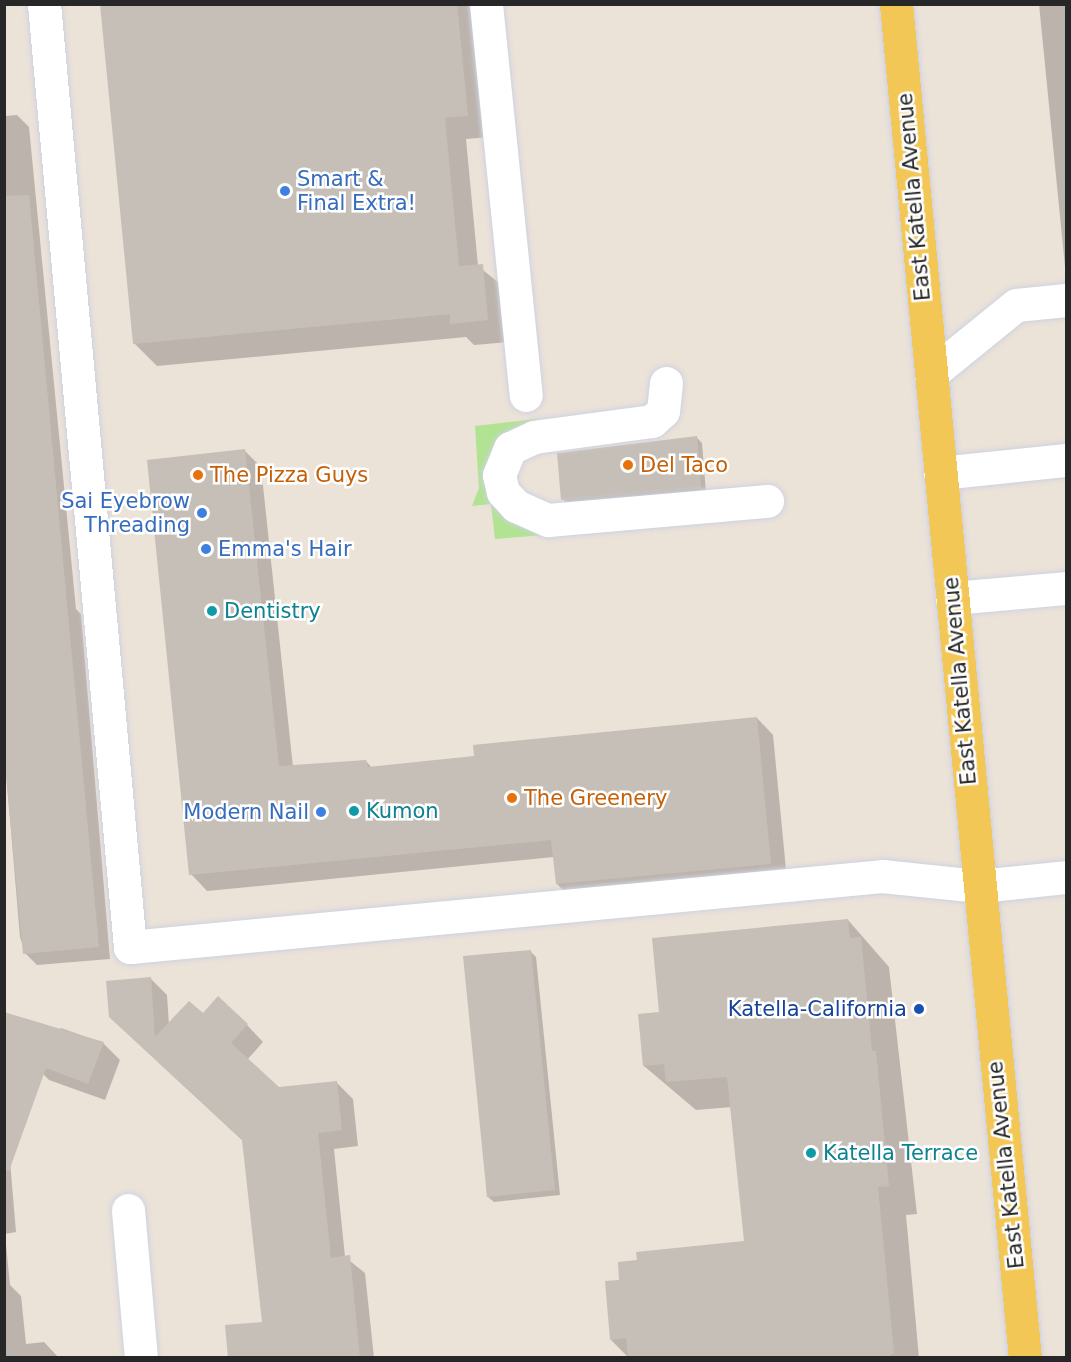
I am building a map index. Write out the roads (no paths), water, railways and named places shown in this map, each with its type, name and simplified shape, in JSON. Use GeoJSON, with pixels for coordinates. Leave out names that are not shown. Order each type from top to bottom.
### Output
{"type":"FeatureCollection","features":[{"type":"Feature","properties":{"kind":"main road","name":"East Katella Avenue"},"geometry":{"type":"LineString","coordinates":[[896,4],[1025,1358]]}},
{"type":"Feature","properties":{"kind":"street"},"geometry":{"type":"LineString","coordinates":[[44,4],[130,947],[882,876],[979,886],[1066,877]]}},
{"type":"Feature","properties":{"kind":"street"},"geometry":{"type":"LineString","coordinates":[[486,4],[526,395]]}},
{"type":"Feature","properties":{"kind":"street"},"geometry":{"type":"LineString","coordinates":[[931,374],[1016,305],[1066,300]]}},
{"type":"Feature","properties":{"kind":"street"},"geometry":{"type":"LineString","coordinates":[[666,383],[663,411],[652,421],[534,437],[510,448],[499,475],[503,492],[516,506],[548,520],[767,501]]}},
{"type":"Feature","properties":{"kind":"street"},"geometry":{"type":"LineString","coordinates":[[940,473],[1066,460]]}},
{"type":"Feature","properties":{"kind":"street"},"geometry":{"type":"LineString","coordinates":[[952,598],[1066,588]]}},
{"type":"Feature","properties":{"kind":"street"},"geometry":{"type":"LineString","coordinates":[[128,1210],[141,1358]]}},
{"type":"Feature","properties":{"kind":"place","name":"Smart & Final Extra!"},"geometry":{"type":"Point","coordinates":[285,191]}},
{"type":"Feature","properties":{"kind":"place","name":"Del Taco"},"geometry":{"type":"Point","coordinates":[628,465]}},
{"type":"Feature","properties":{"kind":"place","name":"The Pizza Guys"},"geometry":{"type":"Point","coordinates":[198,475]}},
{"type":"Feature","properties":{"kind":"place","name":"Sai Eyebrow Threading"},"geometry":{"type":"Point","coordinates":[202,513]}},
{"type":"Feature","properties":{"kind":"place","name":"Emma's Hair"},"geometry":{"type":"Point","coordinates":[206,549]}},
{"type":"Feature","properties":{"kind":"place","name":"Dentistry"},"geometry":{"type":"Point","coordinates":[212,611]}},
{"type":"Feature","properties":{"kind":"place","name":"The Greenery"},"geometry":{"type":"Point","coordinates":[512,798]}},
{"type":"Feature","properties":{"kind":"place","name":"Kumon"},"geometry":{"type":"Point","coordinates":[354,811]}},
{"type":"Feature","properties":{"kind":"place","name":"Modern Nail"},"geometry":{"type":"Point","coordinates":[321,812]}},
{"type":"Feature","properties":{"kind":"place","name":"Katella-California"},"geometry":{"type":"Point","coordinates":[919,1009]}},
{"type":"Feature","properties":{"kind":"place","name":"Katella Terrace"},"geometry":{"type":"Point","coordinates":[811,1153]}}]}
